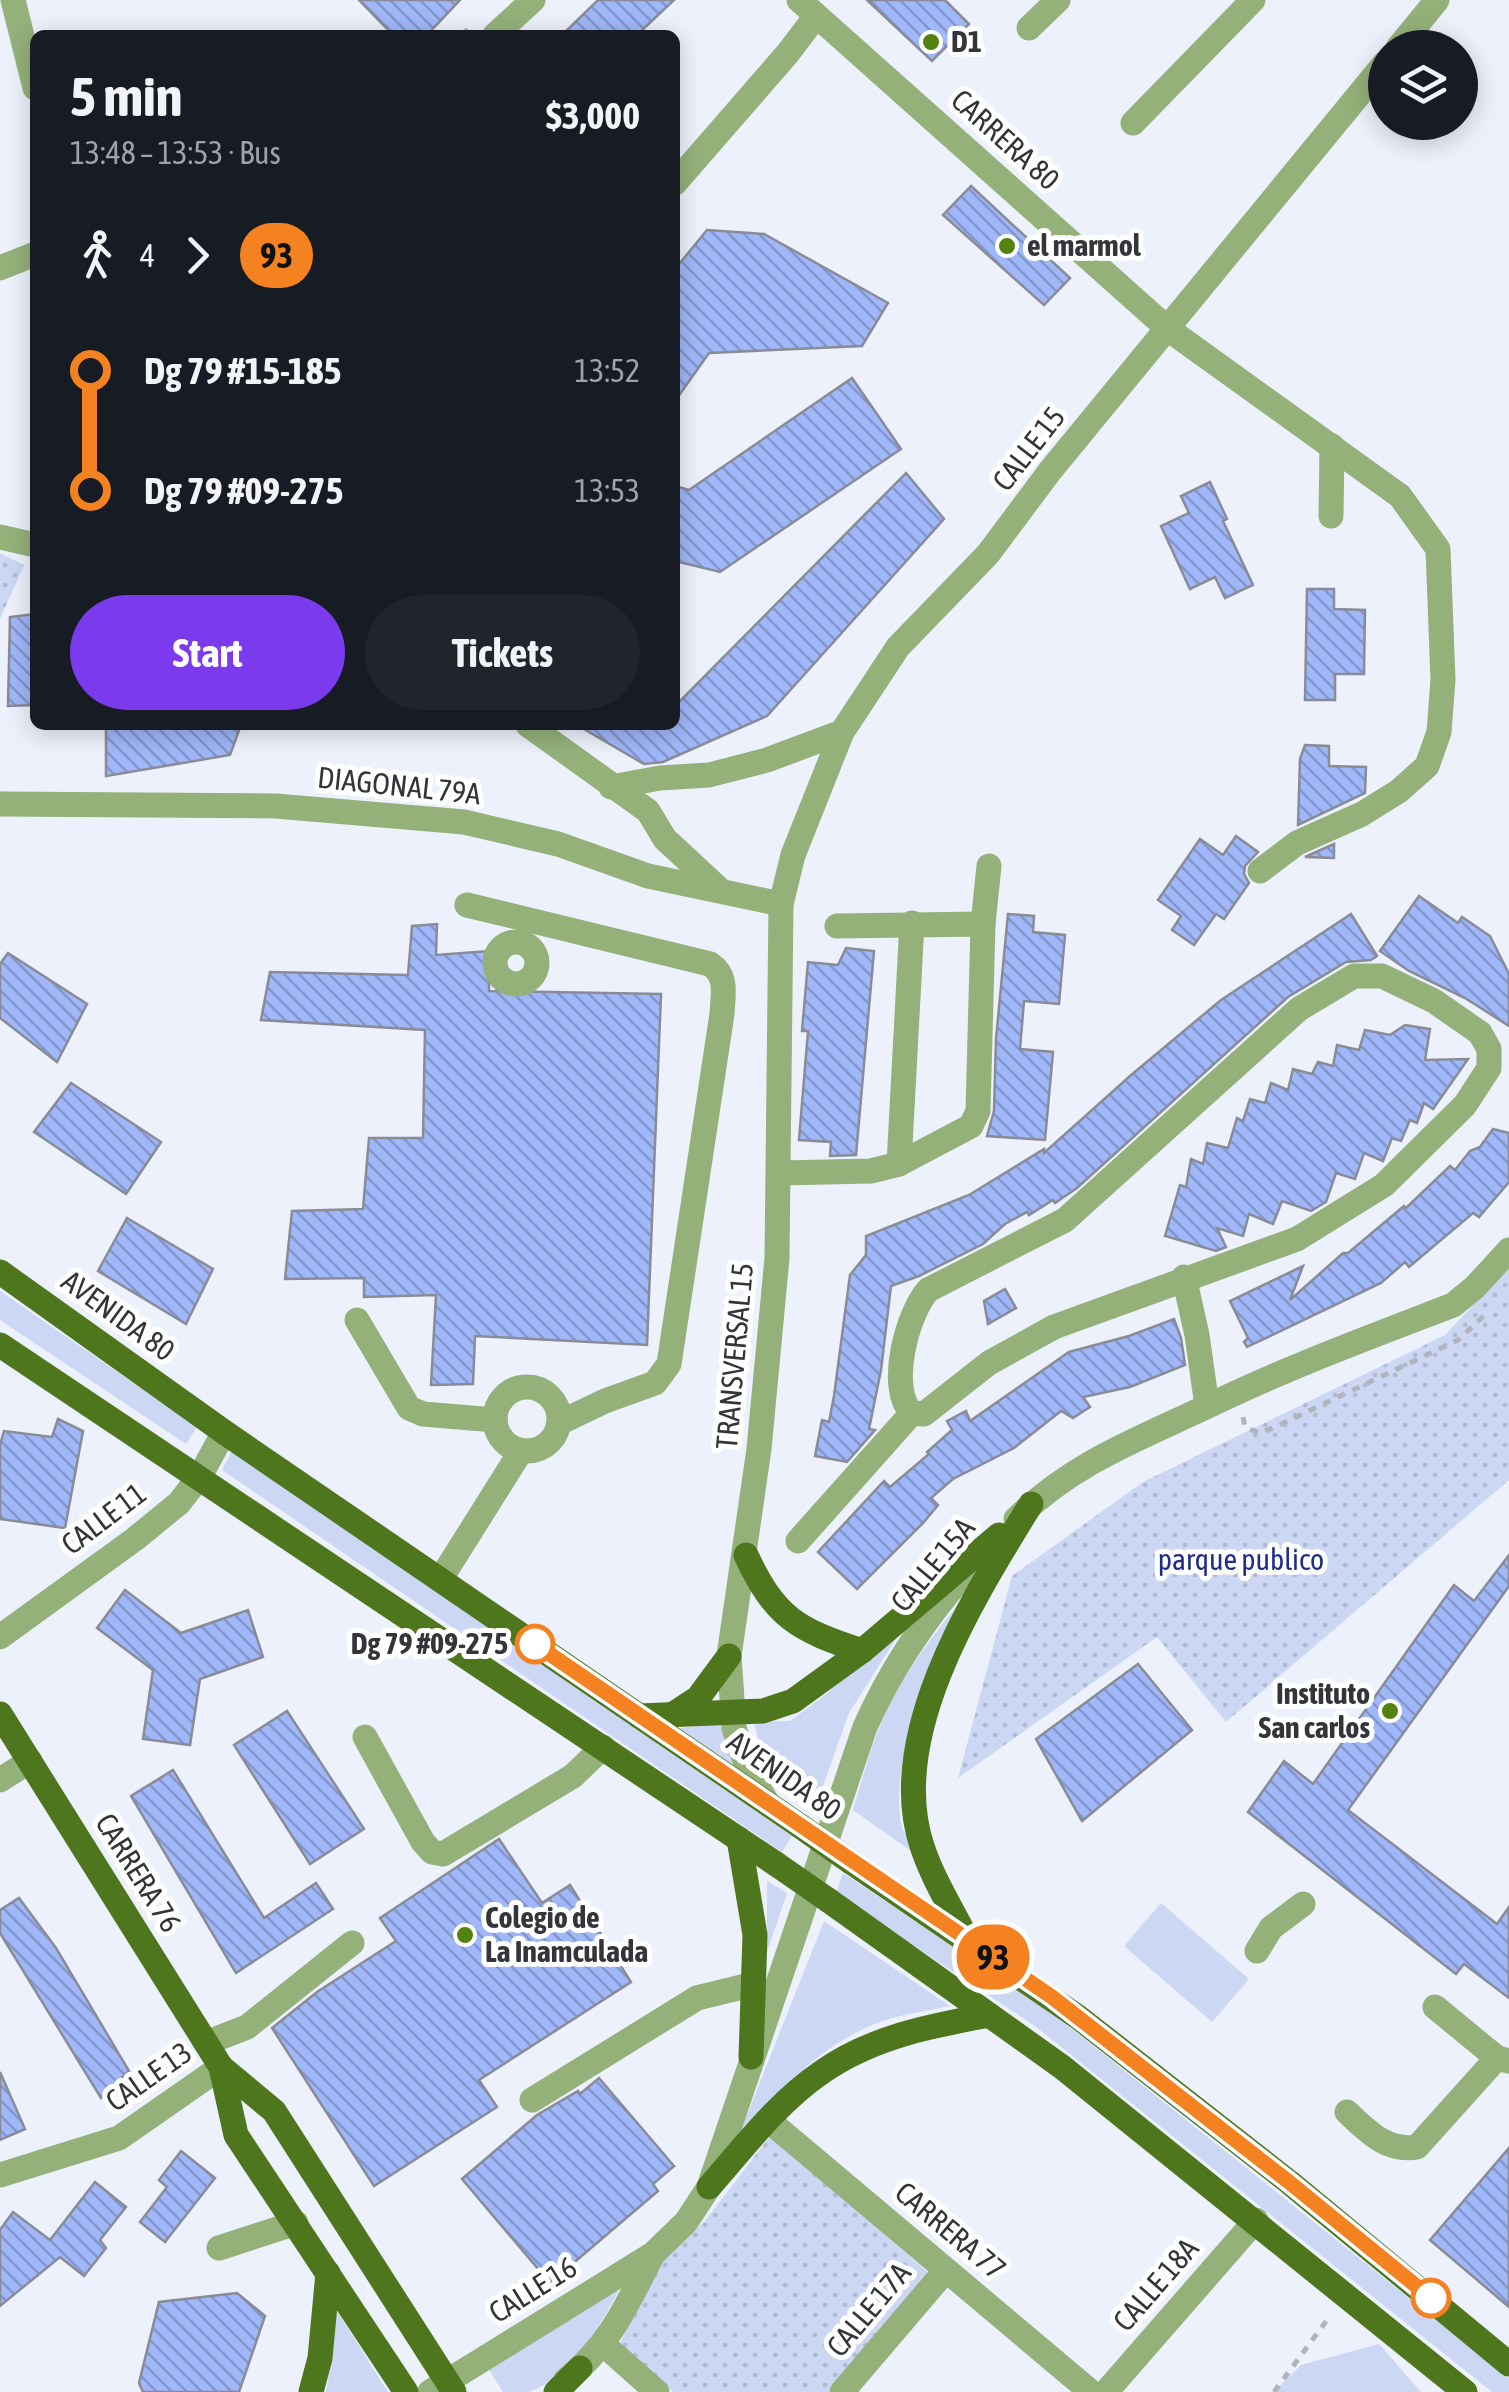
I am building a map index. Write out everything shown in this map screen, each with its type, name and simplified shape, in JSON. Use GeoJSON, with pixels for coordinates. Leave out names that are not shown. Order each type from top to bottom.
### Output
{"type":"FeatureCollection","features":[{"type":"Feature","properties":{"kind":"main road","name":"AVENIDA 80"},"geometry":{"type":"LineString","coordinates":[[0,1272],[224,1432],[1094,2028],[1289,2182],[1509,2364]]}},
{"type":"Feature","properties":{"kind":"main road"},"geometry":{"type":"LineString","coordinates":[[0,1345],[776,1864],[1062,2067],[1256,2220],[1458,2389]]}},
{"type":"Feature","properties":{"kind":"main road"},"geometry":{"type":"LineString","coordinates":[[968,1940],[921,1844],[914,1809],[914,1771],[921,1731],[951,1648],[1031,1504]]}},
{"type":"Feature","properties":{"kind":"main road"},"geometry":{"type":"LineString","coordinates":[[639,1716],[780,1708],[862,1651],[999,1535]]}},
{"type":"Feature","properties":{"kind":"main road"},"geometry":{"type":"LineString","coordinates":[[746,1555],[768,1596],[799,1627],[862,1651]]}},
{"type":"Feature","properties":{"kind":"main road"},"geometry":{"type":"LineString","coordinates":[[672,1714],[698,1698],[730,1656]]}},
{"type":"Feature","properties":{"kind":"main road","name":"CARRERA 76"},"geometry":{"type":"LineString","coordinates":[[0,1714],[220,2067],[236,2135],[406,2392]]}},
{"type":"Feature","properties":{"kind":"main road"},"geometry":{"type":"LineString","coordinates":[[739,1839],[754,1935],[751,2057]]}},
{"type":"Feature","properties":{"kind":"main road"},"geometry":{"type":"LineString","coordinates":[[709,2187],[768,2120],[824,2070],[874,2044],[912,2031],[988,2015]]}},
{"type":"Feature","properties":{"kind":"main road","name":"CARRERA 76"},"geometry":{"type":"LineString","coordinates":[[220,2067],[274,2111],[444,2388]]}},
{"type":"Feature","properties":{"kind":"main road"},"geometry":{"type":"LineString","coordinates":[[311,2392],[320,2358],[328,2274]]}},
{"type":"Feature","properties":{"kind":"main road"},"geometry":{"type":"LineString","coordinates":[[552,2392],[580,2368]]}},
{"type":"Feature","properties":{"kind":"street"},"geometry":{"type":"LineString","coordinates":[[13,0],[30,68]]}},
{"type":"Feature","properties":{"kind":"street"},"geometry":{"type":"LineString","coordinates":[[500,30],[533,0]]}},
{"type":"Feature","properties":{"kind":"street"},"geometry":{"type":"LineString","coordinates":[[1029,28],[1058,0]]}},
{"type":"Feature","properties":{"kind":"street"},"geometry":{"type":"LineString","coordinates":[[1133,122],[1253,0]]}},
{"type":"Feature","properties":{"kind":"street"},"geometry":{"type":"LineString","coordinates":[[1413,30],[1437,0]]}},
{"type":"Feature","properties":{"kind":"street"},"geometry":{"type":"LineString","coordinates":[[680,167],[788,54],[808,8]]}},
{"type":"Feature","properties":{"kind":"street","name":"CARRERA 80"},"geometry":{"type":"LineString","coordinates":[[808,8],[1168,329],[1400,496],[1438,549],[1443,680],[1439,732],[1427,766],[1400,791],[1362,814],[1297,843],[1260,870]]}},
{"type":"Feature","properties":{"kind":"street","name":"CALLE 15"},"geometry":{"type":"LineString","coordinates":[[782,904],[793,854],[842,732],[898,647],[988,554],[1050,471],[1368,84]]}},
{"type":"Feature","properties":{"kind":"street"},"geometry":{"type":"LineString","coordinates":[[0,268],[30,256]]}},
{"type":"Feature","properties":{"kind":"street"},"geometry":{"type":"LineString","coordinates":[[1330,516],[1332,446]]}},
{"type":"Feature","properties":{"kind":"street"},"geometry":{"type":"LineString","coordinates":[[0,536],[30,544]]}},
{"type":"Feature","properties":{"kind":"street"},"geometry":{"type":"LineString","coordinates":[[535,730],[648,811],[665,839],[722,892]]}},
{"type":"Feature","properties":{"kind":"street"},"geometry":{"type":"LineString","coordinates":[[611,787],[709,775],[767,760],[842,732]]}},
{"type":"Feature","properties":{"kind":"street","name":"DIAGONAL 79A"},"geometry":{"type":"LineString","coordinates":[[0,804],[276,806],[464,822],[558,844],[648,876],[782,904]]}},
{"type":"Feature","properties":{"kind":"street"},"geometry":{"type":"LineString","coordinates":[[648,876],[665,839]]}},
{"type":"Feature","properties":{"kind":"street"},"geometry":{"type":"LineString","coordinates":[[780,1174],[871,1171],[899,1164],[975,1120],[983,924],[990,866]]}},
{"type":"Feature","properties":{"kind":"street","name":"TRANSVERSAL 15"},"geometry":{"type":"LineString","coordinates":[[768,1804],[747,1767],[731,1712],[730,1656],[746,1555],[777,1258],[782,904]]}},
{"type":"Feature","properties":{"kind":"street"},"geometry":{"type":"LineString","coordinates":[[467,905],[530,933],[710,964],[720,971],[724,981],[669,1364],[656,1383],[605,1401],[559,1424]]}},
{"type":"Feature","properties":{"kind":"street"},"geometry":{"type":"LineString","coordinates":[[899,1164],[912,922]]}},
{"type":"Feature","properties":{"kind":"street"},"geometry":{"type":"LineString","coordinates":[[837,926],[983,924]]}},
{"type":"Feature","properties":{"kind":"street"},"geometry":{"type":"LineString","coordinates":[[1354,976],[1382,976],[1434,1001],[1480,1033],[1489,1049],[1489,1068],[1465,1105],[1384,1185],[1297,1239],[1184,1277],[1054,1326],[988,1363],[924,1414],[912,1413],[904,1405],[899,1392],[907,1333],[920,1298],[928,1290],[1066,1220],[1300,1009],[1354,976]]}},
{"type":"Feature","properties":{"kind":"street","name":"CALLE 15A"},"geometry":{"type":"LineString","coordinates":[[709,2187],[846,1777],[879,1695],[922,1626],[999,1535],[1065,1476],[1099,1457],[1237,1390],[1453,1305],[1509,1250]]}},
{"type":"Feature","properties":{"kind":"street"},"geometry":{"type":"LineString","coordinates":[[1184,1277],[1198,1335],[1208,1406]]}},
{"type":"Feature","properties":{"kind":"street"},"geometry":{"type":"LineString","coordinates":[[357,1320],[410,1408],[423,1414],[495,1420]]}},
{"type":"Feature","properties":{"kind":"street"},"geometry":{"type":"LineString","coordinates":[[530,1387],[549,1395],[559,1413],[559,1424],[556,1434],[542,1448],[521,1451],[503,1440],[495,1420],[502,1400],[519,1388],[530,1387]]}},
{"type":"Feature","properties":{"kind":"street"},"geometry":{"type":"LineString","coordinates":[[798,1542],[912,1413]]}},
{"type":"Feature","properties":{"kind":"street","name":"CALLE 11"},"geometry":{"type":"LineString","coordinates":[[0,1637],[149,1529],[179,1502],[200,1476],[224,1432]]}},
{"type":"Feature","properties":{"kind":"street"},"geometry":{"type":"LineString","coordinates":[[440,1580],[521,1451]]}},
{"type":"Feature","properties":{"kind":"street"},"geometry":{"type":"LineString","coordinates":[[366,1737],[423,1842],[432,1852],[443,1854],[573,1776],[603,1747]]}},
{"type":"Feature","properties":{"kind":"street"},"geometry":{"type":"LineString","coordinates":[[0,1780],[30,1761]]}},
{"type":"Feature","properties":{"kind":"street"},"geometry":{"type":"LineString","coordinates":[[1258,1951],[1271,1928],[1303,1904]]}},
{"type":"Feature","properties":{"kind":"street"},"geometry":{"type":"LineString","coordinates":[[206,2043],[247,2027],[352,1943]]}},
{"type":"Feature","properties":{"kind":"street"},"geometry":{"type":"LineString","coordinates":[[532,2100],[697,1998],[754,1984]]}},
{"type":"Feature","properties":{"kind":"street"},"geometry":{"type":"LineString","coordinates":[[1347,2112],[1384,2144],[1401,2150],[1417,2147],[1503,2059],[1435,2008]]}},
{"type":"Feature","properties":{"kind":"street","name":"CALLE 13"},"geometry":{"type":"LineString","coordinates":[[0,2175],[118,2138],[220,2067]]}},
{"type":"Feature","properties":{"kind":"street","name":"CARRERA 77"},"geometry":{"type":"LineString","coordinates":[[768,2120],[1091,2392]]}},
{"type":"Feature","properties":{"kind":"street","name":"CALLE 16"},"geometry":{"type":"LineString","coordinates":[[444,2388],[653,2254],[686,2222],[709,2187]]}},
{"type":"Feature","properties":{"kind":"street","name":"CALLE 18A"},"geometry":{"type":"LineString","coordinates":[[1106,2392],[1256,2220]]}},
{"type":"Feature","properties":{"kind":"street"},"geometry":{"type":"LineString","coordinates":[[219,2248],[296,2223]]}},
{"type":"Feature","properties":{"kind":"street","name":"CALLE 16"},"geometry":{"type":"LineString","coordinates":[[580,2368],[604,2345],[653,2254]]}},
{"type":"Feature","properties":{"kind":"street","name":"CALLE 17A"},"geometry":{"type":"LineString","coordinates":[[842,2392],[946,2270]]}},
{"type":"Feature","properties":{"kind":"street"},"geometry":{"type":"LineString","coordinates":[[604,2345],[657,2392]]}},
{"type":"Feature","properties":{"kind":"path"},"geometry":{"type":"LineString","coordinates":[[1237,1390],[1245,1427],[1259,1433],[1458,1340],[1489,1311]]}},
{"type":"Feature","properties":{"kind":"path"},"geometry":{"type":"LineString","coordinates":[[1274,2392],[1338,2306]]}},
{"type":"Feature","properties":{"kind":"green space"},"geometry":{"type":"Polygon","coordinates":[[[0,553],[24,565],[0,619],[0,553]]]}},
{"type":"Feature","properties":{"kind":"green space","name":"parque publico"},"geometry":{"type":"Polygon","coordinates":[[[1509,1267],[1509,1480],[1226,1722],[1157,1637],[958,1778],[1012,1576],[1143,1482],[1445,1335],[1509,1267]]]}},
{"type":"Feature","properties":{"kind":"green space"},"geometry":{"type":"Polygon","coordinates":[[[0,1291],[197,1427],[186,1444],[0,1320],[0,1291]]]}},
{"type":"Feature","properties":{"kind":"green space"},"geometry":{"type":"Polygon","coordinates":[[[232,1451],[792,1836],[782,1852],[222,1470],[232,1451]]]}},
{"type":"Feature","properties":{"kind":"green space"},"geometry":{"type":"Polygon","coordinates":[[[973,1586],[922,1698],[904,1757],[900,1817],[914,1853],[853,1810],[871,1750],[904,1679],[973,1586]]]}},
{"type":"Feature","properties":{"kind":"green space"},"geometry":{"type":"Polygon","coordinates":[[[906,1623],[849,1713],[818,1800],[768,1762],[754,1722],[790,1721],[906,1623]]]}},
{"type":"Feature","properties":{"kind":"green space"},"geometry":{"type":"Polygon","coordinates":[[[720,1724],[741,1773],[679,1728],[720,1724]]]}},
{"type":"Feature","properties":{"kind":"green space"},"geometry":{"type":"Polygon","coordinates":[[[843,1873],[1046,2008],[1509,2378],[1509,2392],[1492,2392],[1035,2026],[836,1894],[843,1873]]]}},
{"type":"Feature","properties":{"kind":"green space"},"geometry":{"type":"Polygon","coordinates":[[[767,1881],[787,1893],[767,1952],[767,1881]]]}},
{"type":"Feature","properties":{"kind":"green space"},"geometry":{"type":"Polygon","coordinates":[[[1161,1903],[1249,1979],[1212,2022],[1124,1946],[1161,1903]]]}},
{"type":"Feature","properties":{"kind":"green space"},"geometry":{"type":"Polygon","coordinates":[[[824,1921],[950,2006],[888,2019],[839,2042],[786,2085],[739,2135],[824,1921]]]}},
{"type":"Feature","properties":{"kind":"green space"},"geometry":{"type":"Polygon","coordinates":[[[771,2135],[931,2275],[830,2392],[673,2392],[619,2346],[658,2260],[705,2221],[771,2135]]]}},
{"type":"Feature","properties":{"kind":"green space"},"geometry":{"type":"Polygon","coordinates":[[[622,2283],[596,2330],[558,2375],[528,2392],[503,2392],[486,2365],[622,2283]]]}},
{"type":"Feature","properties":{"kind":"green space"},"geometry":{"type":"Polygon","coordinates":[[[332,2303],[388,2392],[326,2392],[334,2346],[332,2303]]]}},
{"type":"Feature","properties":{"kind":"green space"},"geometry":{"type":"Polygon","coordinates":[[[1379,2344],[1421,2392],[1274,2392],[1301,2365],[1379,2344]]]}},
{"type":"Feature","properties":{"kind":"building"},"geometry":{"type":"Polygon","coordinates":[[[359,0],[460,0],[432,30],[388,30],[359,0]]]}},
{"type":"Feature","properties":{"kind":"building"},"geometry":{"type":"Polygon","coordinates":[[[598,0],[674,0],[642,30],[567,30],[598,0]]]}},
{"type":"Feature","properties":{"kind":"building","name":"D1"},"geometry":{"type":"Polygon","coordinates":[[[867,0],[945,0],[969,24],[932,61],[867,0]]]}},
{"type":"Feature","properties":{"kind":"building","name":"el marmol"},"geometry":{"type":"Polygon","coordinates":[[[971,186],[1070,278],[1044,305],[943,215],[971,186]]]}},
{"type":"Feature","properties":{"kind":"building"},"geometry":{"type":"Polygon","coordinates":[[[707,230],[764,234],[888,303],[862,346],[709,353],[680,394],[680,263],[707,230]]]}},
{"type":"Feature","properties":{"kind":"building"},"geometry":{"type":"Polygon","coordinates":[[[852,378],[901,449],[720,572],[680,562],[680,487],[689,490],[852,378]]]}},
{"type":"Feature","properties":{"kind":"building"},"geometry":{"type":"Polygon","coordinates":[[[906,473],[944,519],[767,716],[663,762],[644,764],[586,730],[680,730],[680,701],[906,473]]]}},
{"type":"Feature","properties":{"kind":"building"},"geometry":{"type":"Polygon","coordinates":[[[1210,482],[1227,519],[1223,521],[1253,585],[1225,598],[1215,577],[1190,589],[1161,526],[1189,513],[1181,496],[1210,482]]]}},
{"type":"Feature","properties":{"kind":"building"},"geometry":{"type":"Polygon","coordinates":[[[1307,589],[1334,589],[1334,609],[1365,610],[1364,674],[1335,674],[1335,700],[1305,700],[1307,589]]]}},
{"type":"Feature","properties":{"kind":"building"},"geometry":{"type":"Polygon","coordinates":[[[30,615],[30,705],[8,706],[10,617],[30,615]]]}},
{"type":"Feature","properties":{"kind":"building"},"geometry":{"type":"Polygon","coordinates":[[[106,730],[239,730],[230,755],[106,776],[106,730]]]}},
{"type":"Feature","properties":{"kind":"building"},"geometry":{"type":"Polygon","coordinates":[[[1305,745],[1329,746],[1329,766],[1366,767],[1365,793],[1298,825],[1300,759],[1305,745]]]}},
{"type":"Feature","properties":{"kind":"building"},"geometry":{"type":"Polygon","coordinates":[[[1236,836],[1258,852],[1245,866],[1249,883],[1224,919],[1216,914],[1194,945],[1172,930],[1181,916],[1158,900],[1200,839],[1223,855],[1236,836]]]}},
{"type":"Feature","properties":{"kind":"building"},"geometry":{"type":"Polygon","coordinates":[[[1334,844],[1334,858],[1305,857],[1334,844]]]}},
{"type":"Feature","properties":{"kind":"building"},"geometry":{"type":"Polygon","coordinates":[[[1419,896],[1458,923],[1462,917],[1490,936],[1509,974],[1509,1026],[1380,951],[1419,896]]]}},
{"type":"Feature","properties":{"kind":"building"},"geometry":{"type":"Polygon","coordinates":[[[1008,914],[1034,916],[1033,932],[1065,935],[1059,1004],[1024,1001],[1020,1049],[1053,1052],[1045,1140],[987,1136],[994,1111],[996,1039],[1008,914]]]}},
{"type":"Feature","properties":{"kind":"building"},"geometry":{"type":"Polygon","coordinates":[[[1351,914],[1377,956],[1346,962],[1288,997],[1077,1188],[1055,1203],[1053,1200],[1029,1215],[1027,1212],[1005,1224],[983,1244],[891,1286],[869,1429],[875,1430],[847,1462],[815,1456],[822,1420],[829,1422],[850,1275],[866,1255],[866,1236],[969,1195],[1044,1149],[1044,1153],[1221,1000],[1351,914]]]}},
{"type":"Feature","properties":{"kind":"building"},"geometry":{"type":"Polygon","coordinates":[[[437,924],[436,955],[489,951],[489,991],[661,994],[647,1345],[475,1336],[473,1384],[431,1385],[436,1295],[364,1297],[364,1278],[285,1279],[292,1211],[363,1209],[369,1138],[423,1138],[425,1030],[261,1020],[270,972],[408,975],[412,926],[437,924]]]}},
{"type":"Feature","properties":{"kind":"building"},"geometry":{"type":"Polygon","coordinates":[[[846,948],[874,951],[856,1155],[830,1156],[831,1142],[799,1140],[808,1031],[802,1031],[808,962],[838,965],[846,948]]]}},
{"type":"Feature","properties":{"kind":"building"},"geometry":{"type":"Polygon","coordinates":[[[8,953],[87,1004],[57,1062],[0,1018],[0,964],[8,953]]]}},
{"type":"Feature","properties":{"kind":"building"},"geometry":{"type":"Polygon","coordinates":[[[1405,1025],[1430,1029],[1425,1060],[1468,1059],[1433,1109],[1424,1103],[1417,1123],[1410,1120],[1401,1141],[1392,1138],[1383,1161],[1364,1153],[1355,1179],[1336,1173],[1326,1202],[1311,1211],[1282,1201],[1273,1224],[1249,1214],[1243,1236],[1217,1228],[1226,1247],[1216,1251],[1165,1236],[1180,1185],[1186,1187],[1191,1159],[1203,1164],[1207,1143],[1228,1148],[1237,1118],[1243,1121],[1250,1099],[1265,1103],[1271,1083],[1288,1090],[1293,1069],[1312,1074],[1318,1062],[1333,1066],[1337,1045],[1359,1050],[1365,1030],[1390,1035],[1405,1025]]]}},
{"type":"Feature","properties":{"kind":"building"},"geometry":{"type":"Polygon","coordinates":[[[71,1083],[161,1142],[126,1194],[34,1132],[71,1083]]]}},
{"type":"Feature","properties":{"kind":"building"},"geometry":{"type":"Polygon","coordinates":[[[1493,1129],[1509,1133],[1509,1182],[1479,1217],[1473,1213],[1409,1267],[1405,1262],[1381,1283],[1247,1347],[1244,1342],[1248,1338],[1230,1301],[1303,1266],[1290,1300],[1343,1253],[1406,1208],[1450,1166],[1455,1170],[1493,1129]]]}},
{"type":"Feature","properties":{"kind":"building"},"geometry":{"type":"Polygon","coordinates":[[[127,1218],[213,1269],[186,1324],[98,1271],[127,1218]]]}},
{"type":"Feature","properties":{"kind":"building"},"geometry":{"type":"Polygon","coordinates":[[[1005,1289],[1016,1308],[988,1324],[984,1301],[1005,1289]]]}},
{"type":"Feature","properties":{"kind":"building"},"geometry":{"type":"Polygon","coordinates":[[[1174,1319],[1185,1365],[1130,1387],[1083,1397],[1090,1407],[1073,1418],[1061,1411],[1014,1448],[953,1479],[931,1498],[938,1505],[924,1522],[857,1589],[818,1552],[884,1481],[890,1487],[929,1454],[952,1430],[947,1421],[966,1411],[970,1421],[1069,1352],[1174,1319]]]}},
{"type":"Feature","properties":{"kind":"building"},"geometry":{"type":"Polygon","coordinates":[[[58,1419],[83,1431],[65,1528],[0,1519],[0,1445],[4,1431],[52,1437],[58,1419]]]}},
{"type":"Feature","properties":{"kind":"building"},"geometry":{"type":"Polygon","coordinates":[[[1509,1555],[1509,1586],[1348,1810],[1497,1924],[1509,1907],[1509,1998],[1464,1964],[1456,1974],[1248,1812],[1284,1761],[1313,1784],[1454,1585],[1474,1601],[1509,1555]]]}},
{"type":"Feature","properties":{"kind":"building"},"geometry":{"type":"Polygon","coordinates":[[[125,1590],[181,1633],[248,1610],[263,1657],[200,1679],[190,1745],[143,1739],[153,1670],[97,1628],[125,1590]]]}},
{"type":"Feature","properties":{"kind":"building"},"geometry":{"type":"Polygon","coordinates":[[[1138,1664],[1192,1730],[1082,1821],[1036,1739],[1138,1664]]]}},
{"type":"Feature","properties":{"kind":"building"},"geometry":{"type":"Polygon","coordinates":[[[287,1711],[364,1829],[310,1864],[234,1745],[287,1711]]]}},
{"type":"Feature","properties":{"kind":"building"},"geometry":{"type":"Polygon","coordinates":[[[173,1770],[264,1918],[316,1883],[333,1909],[236,1973],[131,1796],[173,1770]]]}},
{"type":"Feature","properties":{"kind":"building"},"geometry":{"type":"Polygon","coordinates":[[[499,1839],[542,1903],[570,1885],[631,1982],[479,2080],[497,2107],[374,2186],[272,2028],[317,1992],[396,1941],[380,1918],[499,1839]]]}},
{"type":"Feature","properties":{"kind":"building"},"geometry":{"type":"Polygon","coordinates":[[[19,1898],[56,1948],[129,2071],[101,2098],[0,1933],[0,1910],[19,1898]]]}},
{"type":"Feature","properties":{"kind":"building"},"geometry":{"type":"Polygon","coordinates":[[[0,2072],[25,2129],[0,2140],[0,2072]]]}},
{"type":"Feature","properties":{"kind":"building"},"geometry":{"type":"Polygon","coordinates":[[[599,2078],[674,2166],[653,2184],[658,2191],[550,2283],[462,2179],[537,2115],[578,2091],[580,2094],[599,2078]]]}},
{"type":"Feature","properties":{"kind":"building"},"geometry":{"type":"Polygon","coordinates":[[[1509,2148],[1509,2307],[1430,2240],[1509,2148]]]}},
{"type":"Feature","properties":{"kind":"building"},"geometry":{"type":"Polygon","coordinates":[[[181,2151],[215,2178],[165,2242],[140,2222],[167,2187],[159,2180],[181,2151]]]}},
{"type":"Feature","properties":{"kind":"building"},"geometry":{"type":"Polygon","coordinates":[[[95,2182],[126,2207],[100,2240],[106,2248],[84,2276],[60,2257],[0,2306],[0,2230],[13,2212],[50,2240],[95,2182]]]}},
{"type":"Feature","properties":{"kind":"building"},"geometry":{"type":"Polygon","coordinates":[[[237,2293],[265,2316],[239,2392],[143,2392],[139,2383],[159,2302],[237,2293]]]}},
{"type":"Feature","properties":{"kind":"bus line","name":"93"},"geometry":{"type":"LineString","coordinates":[[535,1644],[1052,1997],[1431,2298]]}},
{"type":"Feature","properties":{"kind":"place","name":"D1"},"geometry":{"type":"Point","coordinates":[931,42]}},
{"type":"Feature","properties":{"kind":"place","name":"el marmol"},"geometry":{"type":"Point","coordinates":[1007,246]}},
{"type":"Feature","properties":{"kind":"place","name":"Dg 79 #09-275"},"geometry":{"type":"Point","coordinates":[535,1644]}},
{"type":"Feature","properties":{"kind":"place","name":"Instituto San carlos"},"geometry":{"type":"Point","coordinates":[1390,1711]}},
{"type":"Feature","properties":{"kind":"place","name":"Colegio de La Inamculada"},"geometry":{"type":"Point","coordinates":[465,1935]}}]}
